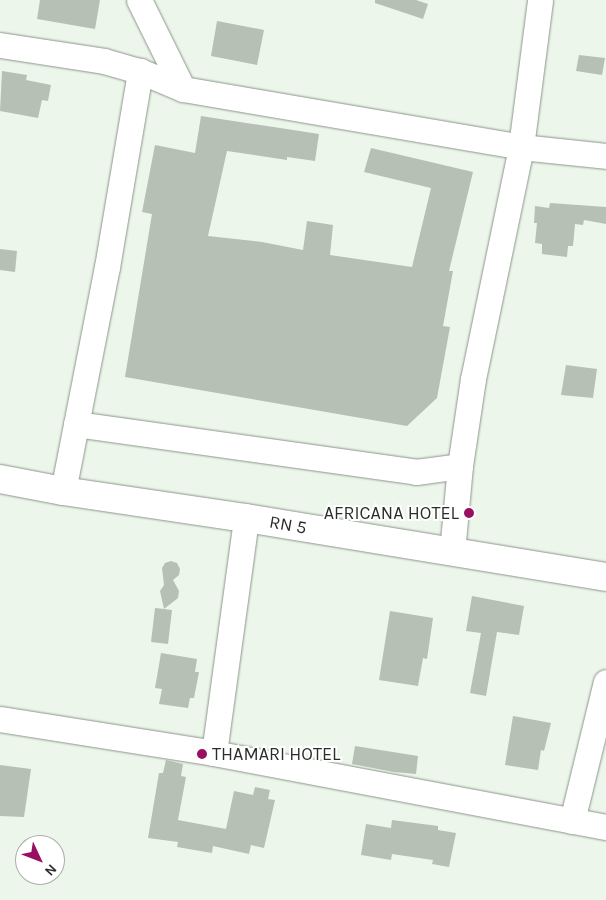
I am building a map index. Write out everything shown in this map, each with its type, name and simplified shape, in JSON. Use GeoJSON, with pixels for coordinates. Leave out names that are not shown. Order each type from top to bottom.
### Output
{"type":"FeatureCollection","features":[{"type":"Feature","properties":{"kind":"main road","name":"RN 5"},"geometry":{"type":"LineString","coordinates":[[0,479],[62,491],[246,518],[606,577]]}},
{"type":"Feature","properties":{"kind":"street"},"geometry":{"type":"LineString","coordinates":[[139,0],[183,89]]}},
{"type":"Feature","properties":{"kind":"street"},"geometry":{"type":"LineString","coordinates":[[452,552],[460,466],[473,379],[521,147],[540,0]]}},
{"type":"Feature","properties":{"kind":"street"},"geometry":{"type":"LineString","coordinates":[[0,45],[104,61],[140,71],[183,89],[521,147],[606,156]]}},
{"type":"Feature","properties":{"kind":"street"},"geometry":{"type":"LineString","coordinates":[[62,491],[108,267],[140,71]]}},
{"type":"Feature","properties":{"kind":"street"},"geometry":{"type":"LineString","coordinates":[[76,424],[416,472],[460,466]]}},
{"type":"Feature","properties":{"kind":"street"},"geometry":{"type":"LineString","coordinates":[[214,753],[246,518]]}},
{"type":"Feature","properties":{"kind":"street"},"geometry":{"type":"LineString","coordinates":[[572,821],[606,682]]}},
{"type":"Feature","properties":{"kind":"street"},"geometry":{"type":"LineString","coordinates":[[0,718],[214,753],[606,827]]}},
{"type":"Feature","properties":{"kind":"building"},"geometry":{"type":"Polygon","coordinates":[[[40,0],[100,0],[95,29],[37,19],[40,0]]]}},
{"type":"Feature","properties":{"kind":"building"},"geometry":{"type":"Polygon","coordinates":[[[375,0],[416,0],[428,4],[423,19],[375,3],[375,0]]]}},
{"type":"Feature","properties":{"kind":"building"},"geometry":{"type":"Polygon","coordinates":[[[217,21],[264,30],[257,65],[211,56],[217,21]]]}},
{"type":"Feature","properties":{"kind":"building"},"geometry":{"type":"Polygon","coordinates":[[[579,55],[605,58],[602,75],[576,71],[579,55]]]}},
{"type":"Feature","properties":{"kind":"building"},"geometry":{"type":"Polygon","coordinates":[[[2,71],[27,75],[26,80],[51,85],[48,101],[42,100],[38,118],[0,111],[2,71]]]}},
{"type":"Feature","properties":{"kind":"building"},"geometry":{"type":"Polygon","coordinates":[[[201,116],[319,134],[315,161],[287,157],[287,160],[227,151],[208,236],[262,242],[303,250],[307,221],[333,225],[330,255],[412,267],[431,188],[364,172],[371,148],[473,172],[449,271],[453,271],[443,326],[450,327],[437,398],[407,426],[125,377],[152,214],[142,212],[155,145],[195,153],[201,116]]]}},
{"type":"Feature","properties":{"kind":"building"},"geometry":{"type":"Polygon","coordinates":[[[550,203],[606,207],[606,224],[584,220],[583,225],[575,224],[573,246],[568,246],[567,257],[542,254],[542,244],[535,243],[537,223],[534,223],[535,206],[549,208],[550,203]]]}},
{"type":"Feature","properties":{"kind":"building"},"geometry":{"type":"Polygon","coordinates":[[[0,249],[17,251],[15,272],[0,270],[0,249]]]}},
{"type":"Feature","properties":{"kind":"building"},"geometry":{"type":"Polygon","coordinates":[[[566,365],[597,369],[593,398],[561,395],[566,365]]]}},
{"type":"Feature","properties":{"kind":"building"},"geometry":{"type":"Polygon","coordinates":[[[171,561],[177,563],[180,569],[179,575],[173,580],[179,591],[178,598],[164,609],[160,591],[164,585],[162,568],[165,563],[171,561]]]}},
{"type":"Feature","properties":{"kind":"building"},"geometry":{"type":"Polygon","coordinates":[[[472,596],[524,606],[519,635],[497,632],[486,696],[470,693],[481,633],[466,631],[472,596]]]}},
{"type":"Feature","properties":{"kind":"building"},"geometry":{"type":"Polygon","coordinates":[[[155,608],[172,610],[168,644],[151,642],[155,608]]]}},
{"type":"Feature","properties":{"kind":"building"},"geometry":{"type":"Polygon","coordinates":[[[390,611],[433,618],[427,659],[423,658],[418,686],[379,680],[390,611]]]}},
{"type":"Feature","properties":{"kind":"building"},"geometry":{"type":"Polygon","coordinates":[[[161,653],[197,659],[195,672],[199,672],[194,698],[190,698],[188,708],[159,704],[162,689],[155,688],[161,653]]]}},
{"type":"Feature","properties":{"kind":"building"},"geometry":{"type":"Polygon","coordinates":[[[513,716],[551,723],[544,751],[541,750],[538,770],[505,765],[513,716]]]}},
{"type":"Feature","properties":{"kind":"building"},"geometry":{"type":"Polygon","coordinates":[[[355,746],[418,756],[416,774],[352,764],[355,746]]]}},
{"type":"Feature","properties":{"kind":"building"},"geometry":{"type":"Polygon","coordinates":[[[166,760],[183,764],[181,776],[186,777],[178,820],[226,829],[234,791],[253,795],[255,787],[270,790],[268,799],[275,800],[264,848],[251,845],[249,854],[213,846],[212,853],[177,847],[178,842],[148,838],[159,773],[163,773],[166,760]]]}},
{"type":"Feature","properties":{"kind":"building"},"geometry":{"type":"Polygon","coordinates":[[[0,765],[31,769],[24,817],[0,816],[0,765]]]}},
{"type":"Feature","properties":{"kind":"building"},"geometry":{"type":"Polygon","coordinates":[[[392,820],[438,826],[438,830],[456,833],[449,867],[432,864],[433,860],[392,854],[391,860],[361,855],[366,824],[391,828],[392,820]]]}},
{"type":"Feature","properties":{"kind":"place","name":"AFRICANA HOTEL"},"geometry":{"type":"Point","coordinates":[469,513]}},
{"type":"Feature","properties":{"kind":"place","name":"THAMARI HOTEL"},"geometry":{"type":"Point","coordinates":[202,754]}}]}
